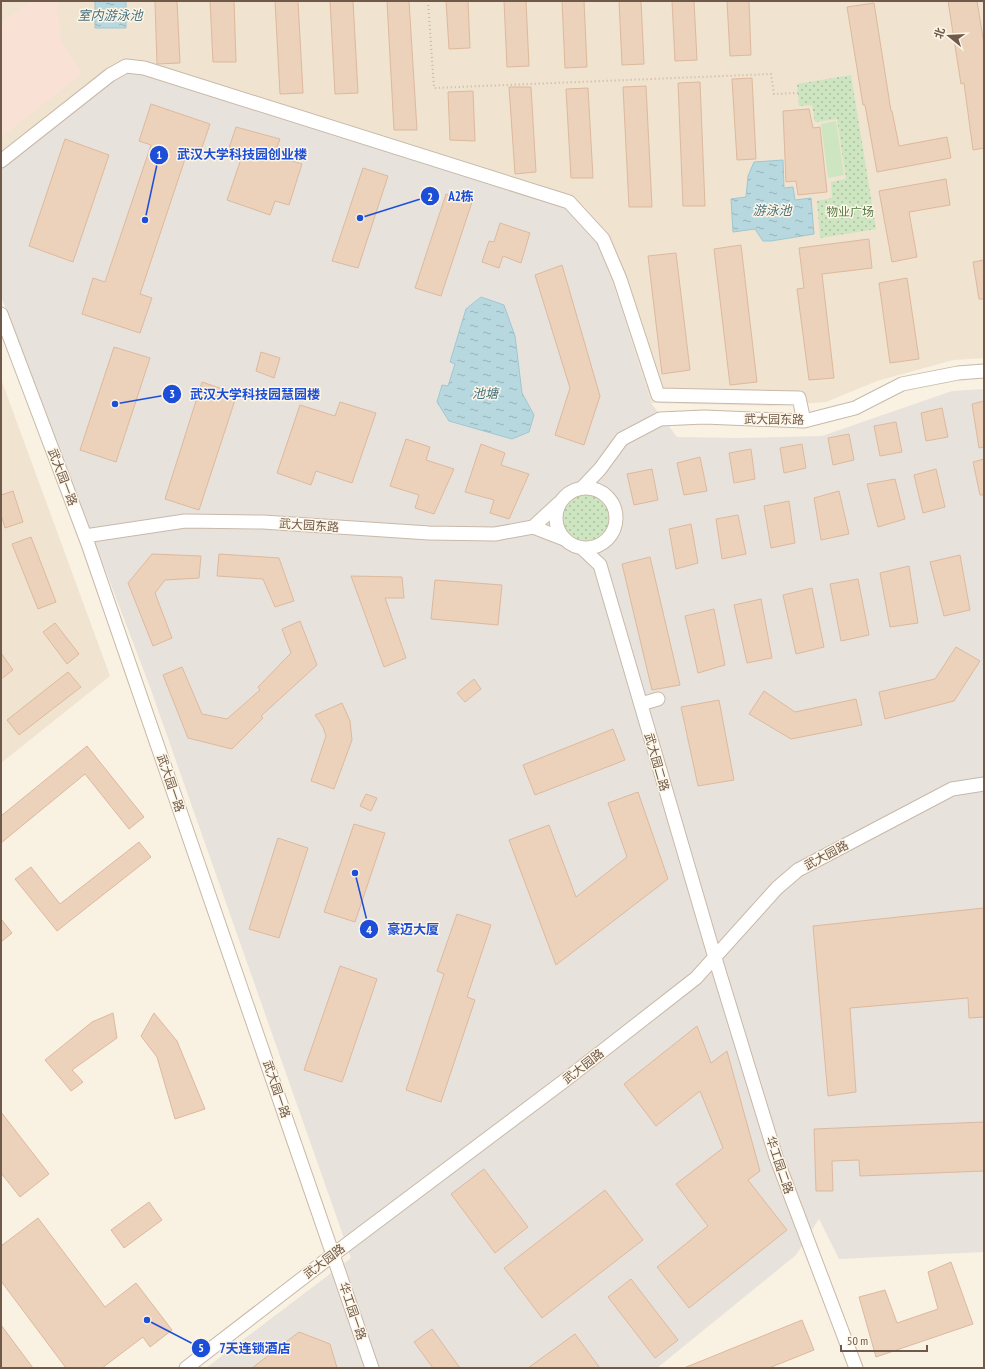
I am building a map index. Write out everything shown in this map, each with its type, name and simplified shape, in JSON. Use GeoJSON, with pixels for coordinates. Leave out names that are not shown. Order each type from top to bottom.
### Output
{"type":"FeatureCollection","features":[{"type":"Feature","properties":{"kind":"street"},"geometry":{"type":"LineString","coordinates":[[1,161],[110,75],[126,66],[144,68],[569,202],[603,239],[620,279],[658,395],[799,398],[804,421]]}},
{"type":"Feature","properties":{"kind":"street","name":"武大园一路"},"geometry":{"type":"LineString","coordinates":[[1,314],[85,536],[334,1254]]}},
{"type":"Feature","properties":{"kind":"street","name":"武大园东路"},"geometry":{"type":"LineString","coordinates":[[584,487],[600,469],[622,439],[660,419],[704,417],[804,421],[855,408],[902,384],[958,373],[984,371]]}},
{"type":"Feature","properties":{"kind":"street"},"geometry":{"type":"LineString","coordinates":[[582,548],[600,566],[610,537],[615,528],[617,518],[615,508],[600,469]]}},
{"type":"Feature","properties":{"kind":"street"},"geometry":{"type":"LineString","coordinates":[[564,539],[532,527],[574,489],[584,487],[598,490],[611,499]]}},
{"type":"Feature","properties":{"kind":"street"},"geometry":{"type":"LineString","coordinates":[[559,502],[556,512],[558,531],[564,539],[572,545],[582,548],[592,548],[602,544],[610,537]]}},
{"type":"Feature","properties":{"kind":"street","name":"武大园东路"},"geometry":{"type":"LineString","coordinates":[[85,536],[185,521],[263,522],[429,533],[473,534],[494,534],[532,527]]}},
{"type":"Feature","properties":{"kind":"street","name":"武大园二路"},"geometry":{"type":"LineString","coordinates":[[600,566],[715,958]]}},
{"type":"Feature","properties":{"kind":"street"},"geometry":{"type":"LineString","coordinates":[[641,704],[658,700]]}},
{"type":"Feature","properties":{"kind":"street","name":"武大园路"},"geometry":{"type":"LineString","coordinates":[[186,1368],[334,1254],[564,1081],[696,978],[777,888],[798,870],[952,789],[984,784]]}},
{"type":"Feature","properties":{"kind":"street","name":"华工园二路"},"geometry":{"type":"LineString","coordinates":[[715,958],[776,1157],[856,1368]]}},
{"type":"Feature","properties":{"kind":"street","name":"华工园一路"},"geometry":{"type":"LineString","coordinates":[[334,1254],[372,1368]]}},
{"type":"Feature","properties":{"kind":"path"},"geometry":{"type":"LineString","coordinates":[[428,1],[434,88],[772,74],[774,94],[798,93]]}},
{"type":"Feature","properties":{"kind":"shaded area"},"geometry":{"type":"Polygon","coordinates":[[[1,1],[984,1],[984,358],[953,360],[877,381],[826,402],[772,406],[651,403],[620,303],[597,242],[1,164],[1,1]]]}},
{"type":"Feature","properties":{"kind":"shaded area"},"geometry":{"type":"Polygon","coordinates":[[[31,1],[57,1],[61,40],[82,74],[1,137],[1,22],[31,1]]]}},
{"type":"Feature","properties":{"kind":"shaded area"},"geometry":{"type":"Polygon","coordinates":[[[131,70],[569,202],[597,242],[620,303],[651,403],[677,437],[739,438],[822,436],[952,391],[984,389],[984,1252],[839,1259],[819,1219],[796,1255],[657,1368],[206,1368],[351,1258],[150,687],[1,296],[1,164],[115,76],[131,70]]]}},
{"type":"Feature","properties":{"kind":"shaded area"},"geometry":{"type":"Polygon","coordinates":[[[1,379],[110,676],[1,763],[1,379]]]}},
{"type":"Feature","properties":{"kind":"green space","name":"物业广场"},"geometry":{"type":"Polygon","coordinates":[[[851,75],[876,229],[820,238],[817,201],[832,198],[831,182],[846,179],[837,119],[815,122],[812,105],[799,106],[797,84],[851,75]]]}},
{"type":"Feature","properties":{"kind":"green space"},"geometry":{"type":"Polygon","coordinates":[[[836,121],[844,175],[828,178],[821,124],[836,121]]]}},
{"type":"Feature","properties":{"kind":"green space"},"geometry":{"type":"Polygon","coordinates":[[[581,492],[591,492],[604,499],[611,512],[611,522],[604,535],[591,542],[581,542],[572,538],[565,531],[561,522],[561,512],[565,503],[572,496],[581,492]]]}},
{"type":"Feature","properties":{"kind":"water","name":"室内游泳池"},"geometry":{"type":"Polygon","coordinates":[[[95,1],[126,1],[126,28],[95,28],[95,1]]]}},
{"type":"Feature","properties":{"kind":"water","name":"游泳池"},"geometry":{"type":"Polygon","coordinates":[[[783,160],[784,188],[793,187],[795,200],[811,198],[814,234],[763,241],[755,229],[733,232],[731,199],[746,197],[748,176],[754,162],[783,160]]]}},
{"type":"Feature","properties":{"kind":"water","name":"池塘"},"geometry":{"type":"Polygon","coordinates":[[[481,297],[504,305],[515,336],[522,393],[534,415],[529,432],[512,439],[449,421],[437,402],[442,385],[448,386],[455,364],[450,362],[466,309],[481,297]]]}},
{"type":"Feature","properties":{"kind":"building"},"geometry":{"type":"Polygon","coordinates":[[[155,1],[177,1],[180,63],[157,64],[155,1]]]}},
{"type":"Feature","properties":{"kind":"building"},"geometry":{"type":"Polygon","coordinates":[[[210,1],[234,1],[236,62],[213,62],[210,1]]]}},
{"type":"Feature","properties":{"kind":"building"},"geometry":{"type":"Polygon","coordinates":[[[275,1],[298,1],[303,93],[280,94],[275,1]]]}},
{"type":"Feature","properties":{"kind":"building"},"geometry":{"type":"Polygon","coordinates":[[[330,1],[353,1],[358,93],[335,94],[330,1]]]}},
{"type":"Feature","properties":{"kind":"building"},"geometry":{"type":"Polygon","coordinates":[[[387,1],[409,1],[417,130],[394,130],[387,1]]]}},
{"type":"Feature","properties":{"kind":"building"},"geometry":{"type":"Polygon","coordinates":[[[446,1],[468,1],[470,48],[449,49],[446,1]]]}},
{"type":"Feature","properties":{"kind":"building"},"geometry":{"type":"Polygon","coordinates":[[[504,1],[526,1],[529,66],[507,67],[504,1]]]}},
{"type":"Feature","properties":{"kind":"building"},"geometry":{"type":"Polygon","coordinates":[[[562,1],[584,1],[587,67],[565,68],[562,1]]]}},
{"type":"Feature","properties":{"kind":"building"},"geometry":{"type":"Polygon","coordinates":[[[619,1],[641,1],[644,64],[622,65],[619,1]]]}},
{"type":"Feature","properties":{"kind":"building"},"geometry":{"type":"Polygon","coordinates":[[[672,1],[694,1],[697,60],[675,61],[672,1]]]}},
{"type":"Feature","properties":{"kind":"building"},"geometry":{"type":"Polygon","coordinates":[[[727,1],[749,1],[751,55],[730,56],[727,1]]]}},
{"type":"Feature","properties":{"kind":"building"},"geometry":{"type":"Polygon","coordinates":[[[948,1],[977,1],[984,44],[984,148],[973,150],[964,83],[961,84],[948,1]]]}},
{"type":"Feature","properties":{"kind":"building"},"geometry":{"type":"Polygon","coordinates":[[[874,3],[891,111],[899,146],[947,137],[951,158],[877,172],[865,105],[863,105],[847,7],[874,3]]]}},
{"type":"Feature","properties":{"kind":"building"},"geometry":{"type":"Polygon","coordinates":[[[752,78],[756,159],[737,160],[732,79],[752,78]]]}},
{"type":"Feature","properties":{"kind":"building"},"geometry":{"type":"Polygon","coordinates":[[[700,82],[705,206],[683,206],[678,83],[700,82]]]}},
{"type":"Feature","properties":{"kind":"building"},"geometry":{"type":"Polygon","coordinates":[[[646,86],[652,207],[629,207],[623,87],[646,86]]]}},
{"type":"Feature","properties":{"kind":"building"},"geometry":{"type":"Polygon","coordinates":[[[509,87],[531,87],[536,172],[515,174],[509,87]]]}},
{"type":"Feature","properties":{"kind":"building"},"geometry":{"type":"Polygon","coordinates":[[[588,88],[593,178],[571,178],[566,89],[588,88]]]}},
{"type":"Feature","properties":{"kind":"building"},"geometry":{"type":"Polygon","coordinates":[[[473,91],[475,141],[450,140],[448,92],[473,91]]]}},
{"type":"Feature","properties":{"kind":"building"},"geometry":{"type":"Polygon","coordinates":[[[151,104],[210,124],[198,159],[186,156],[140,294],[152,298],[140,333],[82,314],[93,278],[105,282],[151,145],[139,141],[151,104]]]}},
{"type":"Feature","properties":{"kind":"building"},"geometry":{"type":"Polygon","coordinates":[[[809,109],[813,128],[820,127],[827,192],[798,195],[796,181],[786,182],[783,111],[809,109]]]}},
{"type":"Feature","properties":{"kind":"building"},"geometry":{"type":"Polygon","coordinates":[[[236,127],[280,139],[274,155],[302,164],[289,205],[275,201],[270,215],[227,200],[241,159],[227,154],[236,127]]]}},
{"type":"Feature","properties":{"kind":"building"},"geometry":{"type":"Polygon","coordinates":[[[65,139],[109,155],[73,262],[29,246],[65,139]]]}},
{"type":"Feature","properties":{"kind":"building"},"geometry":{"type":"Polygon","coordinates":[[[363,168],[388,176],[358,268],[332,261],[363,168]]]}},
{"type":"Feature","properties":{"kind":"building"},"geometry":{"type":"Polygon","coordinates":[[[946,179],[950,205],[909,212],[917,257],[892,262],[879,191],[946,179]]]}},
{"type":"Feature","properties":{"kind":"building"},"geometry":{"type":"Polygon","coordinates":[[[446,194],[472,202],[441,296],[415,288],[446,194]]]}},
{"type":"Feature","properties":{"kind":"building"},"geometry":{"type":"Polygon","coordinates":[[[500,223],[530,233],[521,263],[503,256],[499,268],[482,262],[489,241],[494,242],[500,223]]]}},
{"type":"Feature","properties":{"kind":"building"},"geometry":{"type":"Polygon","coordinates":[[[869,239],[872,268],[822,274],[834,378],[809,380],[797,289],[804,288],[799,248],[869,239]]]}},
{"type":"Feature","properties":{"kind":"building"},"geometry":{"type":"Polygon","coordinates":[[[741,245],[757,382],[730,385],[714,249],[741,245]]]}},
{"type":"Feature","properties":{"kind":"building"},"geometry":{"type":"Polygon","coordinates":[[[676,253],[690,370],[662,374],[648,256],[676,253]]]}},
{"type":"Feature","properties":{"kind":"building"},"geometry":{"type":"Polygon","coordinates":[[[984,260],[984,299],[979,299],[973,262],[984,260]]]}},
{"type":"Feature","properties":{"kind":"building"},"geometry":{"type":"Polygon","coordinates":[[[562,265],[600,396],[584,445],[555,435],[570,388],[535,275],[562,265]]]}},
{"type":"Feature","properties":{"kind":"building"},"geometry":{"type":"Polygon","coordinates":[[[907,278],[919,359],[890,363],[879,283],[907,278]]]}},
{"type":"Feature","properties":{"kind":"building"},"geometry":{"type":"Polygon","coordinates":[[[114,347],[150,358],[116,462],[80,450],[114,347]]]}},
{"type":"Feature","properties":{"kind":"building"},"geometry":{"type":"Polygon","coordinates":[[[261,352],[280,358],[274,378],[256,371],[261,352]]]}},
{"type":"Feature","properties":{"kind":"building"},"geometry":{"type":"Polygon","coordinates":[[[202,382],[237,394],[199,510],[165,499],[202,382]]]}},
{"type":"Feature","properties":{"kind":"building"},"geometry":{"type":"Polygon","coordinates":[[[984,401],[984,447],[979,448],[972,404],[984,401]]]}},
{"type":"Feature","properties":{"kind":"building"},"geometry":{"type":"Polygon","coordinates":[[[340,402],[376,413],[352,483],[316,471],[311,485],[277,473],[300,405],[335,416],[340,402]]]}},
{"type":"Feature","properties":{"kind":"building"},"geometry":{"type":"Polygon","coordinates":[[[942,408],[948,437],[926,441],[921,413],[942,408]]]}},
{"type":"Feature","properties":{"kind":"building"},"geometry":{"type":"Polygon","coordinates":[[[896,422],[902,452],[880,456],[874,426],[896,422]]]}},
{"type":"Feature","properties":{"kind":"building"},"geometry":{"type":"Polygon","coordinates":[[[849,434],[854,460],[833,465],[828,438],[849,434]]]}},
{"type":"Feature","properties":{"kind":"building"},"geometry":{"type":"Polygon","coordinates":[[[406,439],[430,447],[426,460],[454,469],[434,514],[415,508],[419,495],[390,486],[406,439]]]}},
{"type":"Feature","properties":{"kind":"building"},"geometry":{"type":"Polygon","coordinates":[[[481,444],[505,453],[501,465],[529,474],[509,519],[490,513],[494,500],[465,492],[481,444]]]}},
{"type":"Feature","properties":{"kind":"building"},"geometry":{"type":"Polygon","coordinates":[[[802,444],[806,468],[784,473],[780,448],[802,444]]]}},
{"type":"Feature","properties":{"kind":"building"},"geometry":{"type":"Polygon","coordinates":[[[751,449],[755,479],[734,483],[729,453],[751,449]]]}},
{"type":"Feature","properties":{"kind":"building"},"geometry":{"type":"Polygon","coordinates":[[[700,457],[707,491],[684,495],[677,463],[700,457]]]}},
{"type":"Feature","properties":{"kind":"building"},"geometry":{"type":"Polygon","coordinates":[[[984,459],[984,495],[980,495],[973,462],[984,459]]]}},
{"type":"Feature","properties":{"kind":"building"},"geometry":{"type":"Polygon","coordinates":[[[652,469],[658,500],[634,505],[627,474],[652,469]]]}},
{"type":"Feature","properties":{"kind":"building"},"geometry":{"type":"Polygon","coordinates":[[[936,469],[945,507],[923,513],[914,475],[936,469]]]}},
{"type":"Feature","properties":{"kind":"building"},"geometry":{"type":"Polygon","coordinates":[[[895,479],[905,519],[878,527],[867,484],[895,479]]]}},
{"type":"Feature","properties":{"kind":"building"},"geometry":{"type":"Polygon","coordinates":[[[13,491],[23,522],[5,528],[1,515],[1,495],[13,491]]]}},
{"type":"Feature","properties":{"kind":"building"},"geometry":{"type":"Polygon","coordinates":[[[839,491],[849,534],[821,540],[814,498],[839,491]]]}},
{"type":"Feature","properties":{"kind":"building"},"geometry":{"type":"Polygon","coordinates":[[[789,501],[795,543],[771,548],[764,506],[789,501]]]}},
{"type":"Feature","properties":{"kind":"building"},"geometry":{"type":"Polygon","coordinates":[[[738,515],[746,554],[722,559],[716,519],[738,515]]]}},
{"type":"Feature","properties":{"kind":"building"},"geometry":{"type":"Polygon","coordinates":[[[691,524],[698,563],[676,569],[669,529],[691,524]]]}},
{"type":"Feature","properties":{"kind":"building"},"geometry":{"type":"Polygon","coordinates":[[[31,537],[56,602],[38,609],[12,544],[31,537]]]}},
{"type":"Feature","properties":{"kind":"building"},"geometry":{"type":"Polygon","coordinates":[[[152,554],[201,556],[199,578],[165,580],[155,593],[172,638],[153,646],[128,583],[152,554]]]}},
{"type":"Feature","properties":{"kind":"building"},"geometry":{"type":"Polygon","coordinates":[[[219,554],[279,558],[294,601],[275,607],[263,579],[217,576],[219,554]]]}},
{"type":"Feature","properties":{"kind":"building"},"geometry":{"type":"Polygon","coordinates":[[[960,555],[970,610],[944,616],[930,562],[960,555]]]}},
{"type":"Feature","properties":{"kind":"building"},"geometry":{"type":"Polygon","coordinates":[[[650,557],[680,685],[652,690],[622,564],[650,557]]]}},
{"type":"Feature","properties":{"kind":"building"},"geometry":{"type":"Polygon","coordinates":[[[909,566],[918,623],[890,627],[880,573],[909,566]]]}},
{"type":"Feature","properties":{"kind":"building"},"geometry":{"type":"Polygon","coordinates":[[[351,576],[402,577],[404,598],[385,598],[406,658],[384,667],[351,576]]]}},
{"type":"Feature","properties":{"kind":"building"},"geometry":{"type":"Polygon","coordinates":[[[858,579],[869,635],[841,641],[830,584],[858,579]]]}},
{"type":"Feature","properties":{"kind":"building"},"geometry":{"type":"Polygon","coordinates":[[[435,580],[502,585],[498,625],[431,619],[435,580]]]}},
{"type":"Feature","properties":{"kind":"building"},"geometry":{"type":"Polygon","coordinates":[[[812,588],[824,647],[796,654],[783,595],[812,588]]]}},
{"type":"Feature","properties":{"kind":"building"},"geometry":{"type":"Polygon","coordinates":[[[761,599],[772,658],[747,663],[734,605],[761,599]]]}},
{"type":"Feature","properties":{"kind":"building"},"geometry":{"type":"Polygon","coordinates":[[[714,609],[725,665],[698,673],[685,616],[714,609]]]}},
{"type":"Feature","properties":{"kind":"building"},"geometry":{"type":"Polygon","coordinates":[[[300,621],[317,665],[261,716],[263,718],[232,749],[188,738],[163,675],[182,667],[202,714],[227,719],[260,690],[258,687],[291,653],[282,629],[300,621]]]}},
{"type":"Feature","properties":{"kind":"building"},"geometry":{"type":"Polygon","coordinates":[[[55,623],[79,654],[67,664],[43,632],[55,623]]]}},
{"type":"Feature","properties":{"kind":"building"},"geometry":{"type":"Polygon","coordinates":[[[956,647],[980,661],[954,701],[885,719],[879,692],[935,679],[956,647]]]}},
{"type":"Feature","properties":{"kind":"building"},"geometry":{"type":"Polygon","coordinates":[[[1,653],[13,670],[1,679],[1,653]]]}},
{"type":"Feature","properties":{"kind":"building"},"geometry":{"type":"Polygon","coordinates":[[[68,672],[81,687],[19,735],[7,720],[68,672]]]}},
{"type":"Feature","properties":{"kind":"building"},"geometry":{"type":"Polygon","coordinates":[[[474,679],[481,689],[465,702],[457,693],[474,679]]]}},
{"type":"Feature","properties":{"kind":"building"},"geometry":{"type":"Polygon","coordinates":[[[764,691],[795,712],[856,699],[862,725],[791,739],[749,714],[764,691]]]}},
{"type":"Feature","properties":{"kind":"building"},"geometry":{"type":"Polygon","coordinates":[[[719,700],[734,780],[698,786],[681,707],[719,700]]]}},
{"type":"Feature","properties":{"kind":"building"},"geometry":{"type":"Polygon","coordinates":[[[342,703],[350,721],[352,740],[334,789],[311,781],[326,736],[323,727],[315,715],[342,703]]]}},
{"type":"Feature","properties":{"kind":"building"},"geometry":{"type":"Polygon","coordinates":[[[613,729],[625,760],[535,795],[523,765],[613,729]]]}},
{"type":"Feature","properties":{"kind":"building"},"geometry":{"type":"Polygon","coordinates":[[[87,746],[144,817],[129,829],[85,774],[1,843],[1,816],[87,746]]]}},
{"type":"Feature","properties":{"kind":"building"},"geometry":{"type":"Polygon","coordinates":[[[638,792],[668,879],[556,965],[509,840],[549,825],[576,897],[627,857],[608,803],[638,792]]]}},
{"type":"Feature","properties":{"kind":"building"},"geometry":{"type":"Polygon","coordinates":[[[366,794],[377,798],[371,811],[360,806],[366,794]]]}},
{"type":"Feature","properties":{"kind":"building"},"geometry":{"type":"Polygon","coordinates":[[[354,824],[385,833],[355,922],[324,912],[354,824]]]}},
{"type":"Feature","properties":{"kind":"building"},"geometry":{"type":"Polygon","coordinates":[[[278,838],[308,848],[279,938],[249,929],[278,838]]]}},
{"type":"Feature","properties":{"kind":"building"},"geometry":{"type":"Polygon","coordinates":[[[139,842],[151,857],[57,931],[15,879],[31,867],[60,904],[139,842]]]}},
{"type":"Feature","properties":{"kind":"building"},"geometry":{"type":"Polygon","coordinates":[[[984,908],[984,1017],[969,1018],[968,998],[850,1008],[856,1092],[828,1096],[813,926],[984,908]]]}},
{"type":"Feature","properties":{"kind":"building"},"geometry":{"type":"Polygon","coordinates":[[[457,914],[491,925],[467,997],[475,1000],[441,1102],[406,1090],[444,974],[437,971],[457,914]]]}},
{"type":"Feature","properties":{"kind":"building"},"geometry":{"type":"Polygon","coordinates":[[[1,919],[12,933],[1,942],[1,919]]]}},
{"type":"Feature","properties":{"kind":"building"},"geometry":{"type":"Polygon","coordinates":[[[340,966],[377,979],[342,1082],[304,1070],[340,966]]]}},
{"type":"Feature","properties":{"kind":"building"},"geometry":{"type":"Polygon","coordinates":[[[113,1013],[117,1038],[72,1070],[83,1082],[71,1091],[45,1060],[92,1022],[113,1013]]]}},
{"type":"Feature","properties":{"kind":"building"},"geometry":{"type":"Polygon","coordinates":[[[154,1013],[177,1041],[205,1109],[175,1119],[157,1057],[141,1036],[154,1013]]]}},
{"type":"Feature","properties":{"kind":"building"},"geometry":{"type":"Polygon","coordinates":[[[697,1026],[711,1063],[727,1051],[760,1171],[748,1180],[787,1230],[689,1308],[657,1267],[708,1226],[676,1184],[723,1148],[700,1091],[656,1126],[624,1084],[697,1026]]]}},
{"type":"Feature","properties":{"kind":"building"},"geometry":{"type":"Polygon","coordinates":[[[1,1112],[49,1174],[20,1197],[1,1173],[1,1112]]]}},
{"type":"Feature","properties":{"kind":"building"},"geometry":{"type":"Polygon","coordinates":[[[984,1122],[984,1171],[860,1176],[859,1160],[832,1161],[833,1191],[816,1191],[814,1129],[984,1122]]]}},
{"type":"Feature","properties":{"kind":"building"},"geometry":{"type":"Polygon","coordinates":[[[484,1169],[528,1227],[495,1253],[451,1194],[484,1169]]]}},
{"type":"Feature","properties":{"kind":"building"},"geometry":{"type":"Polygon","coordinates":[[[605,1190],[643,1240],[542,1318],[504,1268],[605,1190]]]}},
{"type":"Feature","properties":{"kind":"building"},"geometry":{"type":"Polygon","coordinates":[[[149,1202],[162,1220],[124,1248],[111,1230],[149,1202]]]}},
{"type":"Feature","properties":{"kind":"building"},"geometry":{"type":"Polygon","coordinates":[[[38,1218],[105,1307],[136,1283],[172,1330],[150,1347],[143,1337],[102,1368],[66,1368],[1,1281],[1,1246],[38,1218]]]}},
{"type":"Feature","properties":{"kind":"building"},"geometry":{"type":"Polygon","coordinates":[[[951,1262],[973,1324],[876,1357],[859,1297],[885,1290],[897,1323],[938,1309],[928,1272],[951,1262]]]}},
{"type":"Feature","properties":{"kind":"building"},"geometry":{"type":"Polygon","coordinates":[[[631,1279],[678,1340],[655,1358],[608,1297],[631,1279]]]}},
{"type":"Feature","properties":{"kind":"building"},"geometry":{"type":"Polygon","coordinates":[[[802,1320],[814,1350],[769,1368],[684,1368],[802,1320]]]}},
{"type":"Feature","properties":{"kind":"building"},"geometry":{"type":"Polygon","coordinates":[[[1,1325],[33,1368],[1,1368],[1,1325]]]}},
{"type":"Feature","properties":{"kind":"building"},"geometry":{"type":"Polygon","coordinates":[[[432,1329],[460,1368],[433,1368],[414,1342],[432,1329]]]}},
{"type":"Feature","properties":{"kind":"building"},"geometry":{"type":"Polygon","coordinates":[[[299,1332],[330,1344],[337,1368],[252,1368],[299,1332]]]}},
{"type":"Feature","properties":{"kind":"building"},"geometry":{"type":"Polygon","coordinates":[[[575,1334],[600,1368],[528,1368],[575,1334]]]}},
{"type":"Feature","properties":{"kind":"place","name":"A2栋"},"geometry":{"type":"Point","coordinates":[360,218]}},
{"type":"Feature","properties":{"kind":"place","name":"武汉大学科技园创业楼"},"geometry":{"type":"Point","coordinates":[145,220]}},
{"type":"Feature","properties":{"kind":"place","name":"武汉大学科技园慧园楼"},"geometry":{"type":"Point","coordinates":[115,404]}},
{"type":"Feature","properties":{"kind":"place","name":"豪迈大厦"},"geometry":{"type":"Point","coordinates":[355,873]}},
{"type":"Feature","properties":{"kind":"place","name":"7天连锁酒店"},"geometry":{"type":"Point","coordinates":[147,1320]}}]}
